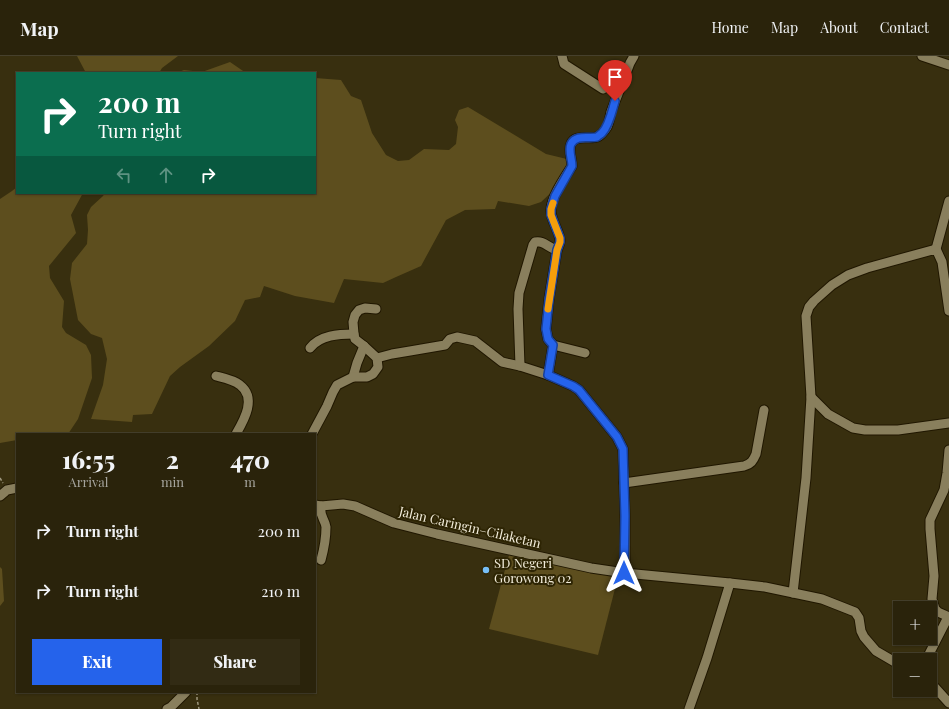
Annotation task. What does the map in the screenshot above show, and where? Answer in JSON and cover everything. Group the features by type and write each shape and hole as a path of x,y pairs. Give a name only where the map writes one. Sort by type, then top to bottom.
{"street":[{"path":"562,56 564,64 603,89"},
{"path":"586,353 553,345 548,339 546,329 549,300 557,250 560,242 560,238 551,215 551,209 555,196 572,166 570,149 571,144 579,138 598,137 608,126 619,92 634,56"},
{"path":"922,56 949,64"},
{"path":"949,201 936,249 946,271 949,311"},
{"path":"520,366 518,309 519,292 533,245 535,242 540,240 552,249 557,250"},
{"path":"794,593 796,560 806,478 811,397 806,316 809,307 832,285 848,275 866,268 936,249"},
{"path":"313,433 337,385 353,377 367,377 373,374 378,367 377,358 355,339 353,322 355,315 359,310 365,308 376,309"},
{"path":"310,348 314,342 336,334 354,334"},
{"path":"377,358 445,345 450,339 457,337 475,341 502,362 548,375 579,390 617,437 623,449 624,573"},
{"path":"548,375 553,345"},
{"path":"353,377 364,346"},
{"path":"216,376 233,381 240,385 247,393 247,412 237,433"},
{"path":"811,397 828,414 853,428 865,430 898,430 949,423"},
{"path":"624,483 749,464 756,454 764,410"},
{"path":"930,653 948,617 935,609 932,600 934,576 930,520 944,490 948,474 949,450"},
{"path":"0,496 6,490 16,488"},
{"name":"Jalan Caringin–Cilaketan","path":"318,509 343,504 355,506 394,524 591,568 624,573 765,587 822,599 855,612 859,618 861,631 864,637 876,652 893,661"},
{"path":"318,509 326,526 325,546 321,560"},
{"path":"689,709 707,658 730,583"},
{"path":"937,690 949,703"},
{"path":"167,709 185,693"}],"path":[{"path":"198,693 197,699 200,709"}],"shaded area":[{"path":"77,56 178,56 162,68 160,72 85,72"},
{"path":"230,62 245,72 202,72"},
{"path":"184,70 202,72 179,72"},
{"path":"316,78 341,80 351,96 361,100 372,133 386,155 398,161 409,160 424,149 449,150 456,144 458,127 455,120 459,110 468,107 546,154 571,160 556,188 541,202 529,206 498,201 495,209 465,210 446,220 421,266 383,283 344,279 334,303 295,296 264,286 260,297 245,300 235,321 209,346 170,376 152,414 133,415 132,422 91,419 103,385 107,359 102,338 91,334 78,320 70,279 72,263 87,244 87,215 91,207 104,194 316,194"},
{"path":"16,188 16,194 82,194 71,215 76,233 49,266 50,278 64,301 62,327 66,333 86,345 91,355 92,378 78,419 69,433 16,433 16,440 0,443 0,199"},
{"path":"509,555 618,577 598,655 489,629"},
{"path":"0,567 2,569 4,601 0,606"}],"slow traffic":[{"path":"548,309 557,250 560,242 560,238 551,215 553,203"}],"place":[{"name":"SD Negeri Gorowong 02","path":"486,570"}],"route":[{"path":"615,101 608,126 598,137 579,138 571,144 570,149 572,166 555,196 551,209 551,215 560,238 560,242 557,250 546,329 548,339 553,345 548,375 579,390 617,437 623,449 625,516 624,573"}]}
